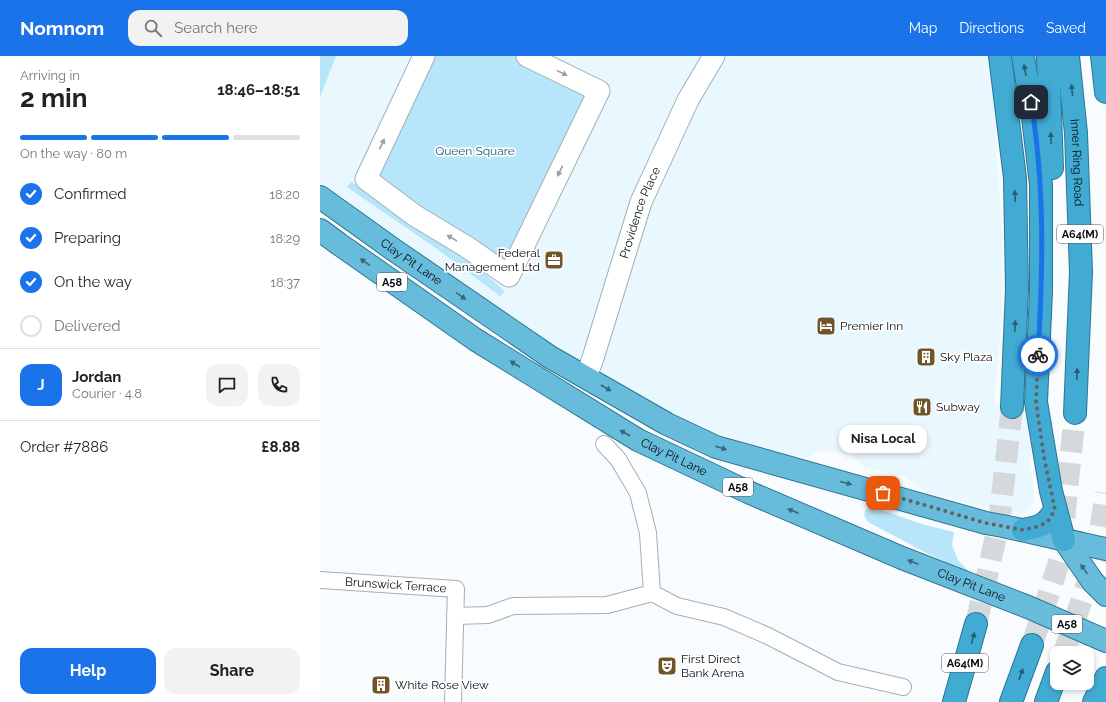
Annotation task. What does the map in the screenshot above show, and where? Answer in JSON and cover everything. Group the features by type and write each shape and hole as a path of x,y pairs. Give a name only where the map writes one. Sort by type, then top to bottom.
{"highway":[{"path":"1000,56 1014,178 1017,289 1012,407"},
{"path":"1023,56 1033,117 1041,186 1041,292 1036,402 1044,457 1055,510 1064,540 1093,582 1106,595"},
{"path":"1044,457 1054,298 1054,225 1048,56"},
{"name":"Inner Ring Road","path":"1068,56 1076,133 1081,272 1075,413"},
{"path":"1102,56 1106,92"},
{"name":"Clay Pit Lane","path":"320,196 394,250 538,348 667,424 716,447 986,523 1106,549"},
{"name":"Clay Pit Lane","path":"320,230 329,245 476,340 638,440 763,498 902,558 1028,607 1106,641"},
{"path":"1023,530 1040,526 1048,521 1055,510"},
{"name":"A64(M)","path":"954,702 976,624"},
{"path":"1011,702 1032,645"},
{"path":"1094,702 1106,678"},
{"path":"1046,702 1050,690"}],"street":[{"path":"424,56 366,179 414,215 467,247 509,276 599,91 527,56"},
{"name":"Providence Place","path":"586,377 594,358 641,202 688,100 714,56"},
{"path":"604,444 618,459 638,493 648,533 652,593"},
{"name":"Brunswick Terrace","path":"320,580 456,589 453,702"},
{"path":"455,616 488,615 513,606 607,605 652,593 677,606 724,618 761,633 838,672 903,687"}],"shaded area":[{"path":"320,56 989,56 993,87 1002,238 1002,319 994,405 1029,409 1030,468 1034,487 1033,503 1022,516 926,493 906,477 863,466 851,455 822,450 808,457 785,456 746,444 660,408 601,375 600,373 580,365 436,267 320,183"}],"green space":[{"path":"320,56 336,56 320,97"},
{"name":"Queen Square","path":"424,56 527,56 599,91 509,277 366,179"},
{"path":"351,182 461,255 480,269 504,292 500,296 437,249 347,187"},
{"path":"873,507 922,524 954,532 952,545 958,560 971,574 930,555 868,522 864,515 866,509"}],"tunnel":[{"path":"976,624 999,523 1012,407"},
{"path":"1032,645 1060,559 1075,413"},
{"path":"1066,646 1096,557 1106,493"}],"way so far":[{"path":"883,493 986,523 1023,530 1040,526 1048,521 1055,510 1044,457 1036,402 1038,355"}],"place":[{"name":"Federal Management Ltd","path":"554,260"},
{"name":"Premier Inn","path":"826,326"},
{"name":"Sky Plaza","path":"926,357"},
{"name":"Subway","path":"922,407"},
{"name":"Nisa Local","path":"883,493"},
{"name":"First Direct Bank Arena","path":"667,666"},
{"name":"White Rose View","path":"381,685"}],"route":[{"path":"1031,102 1041,186 1041,292 1038,355"}]}
